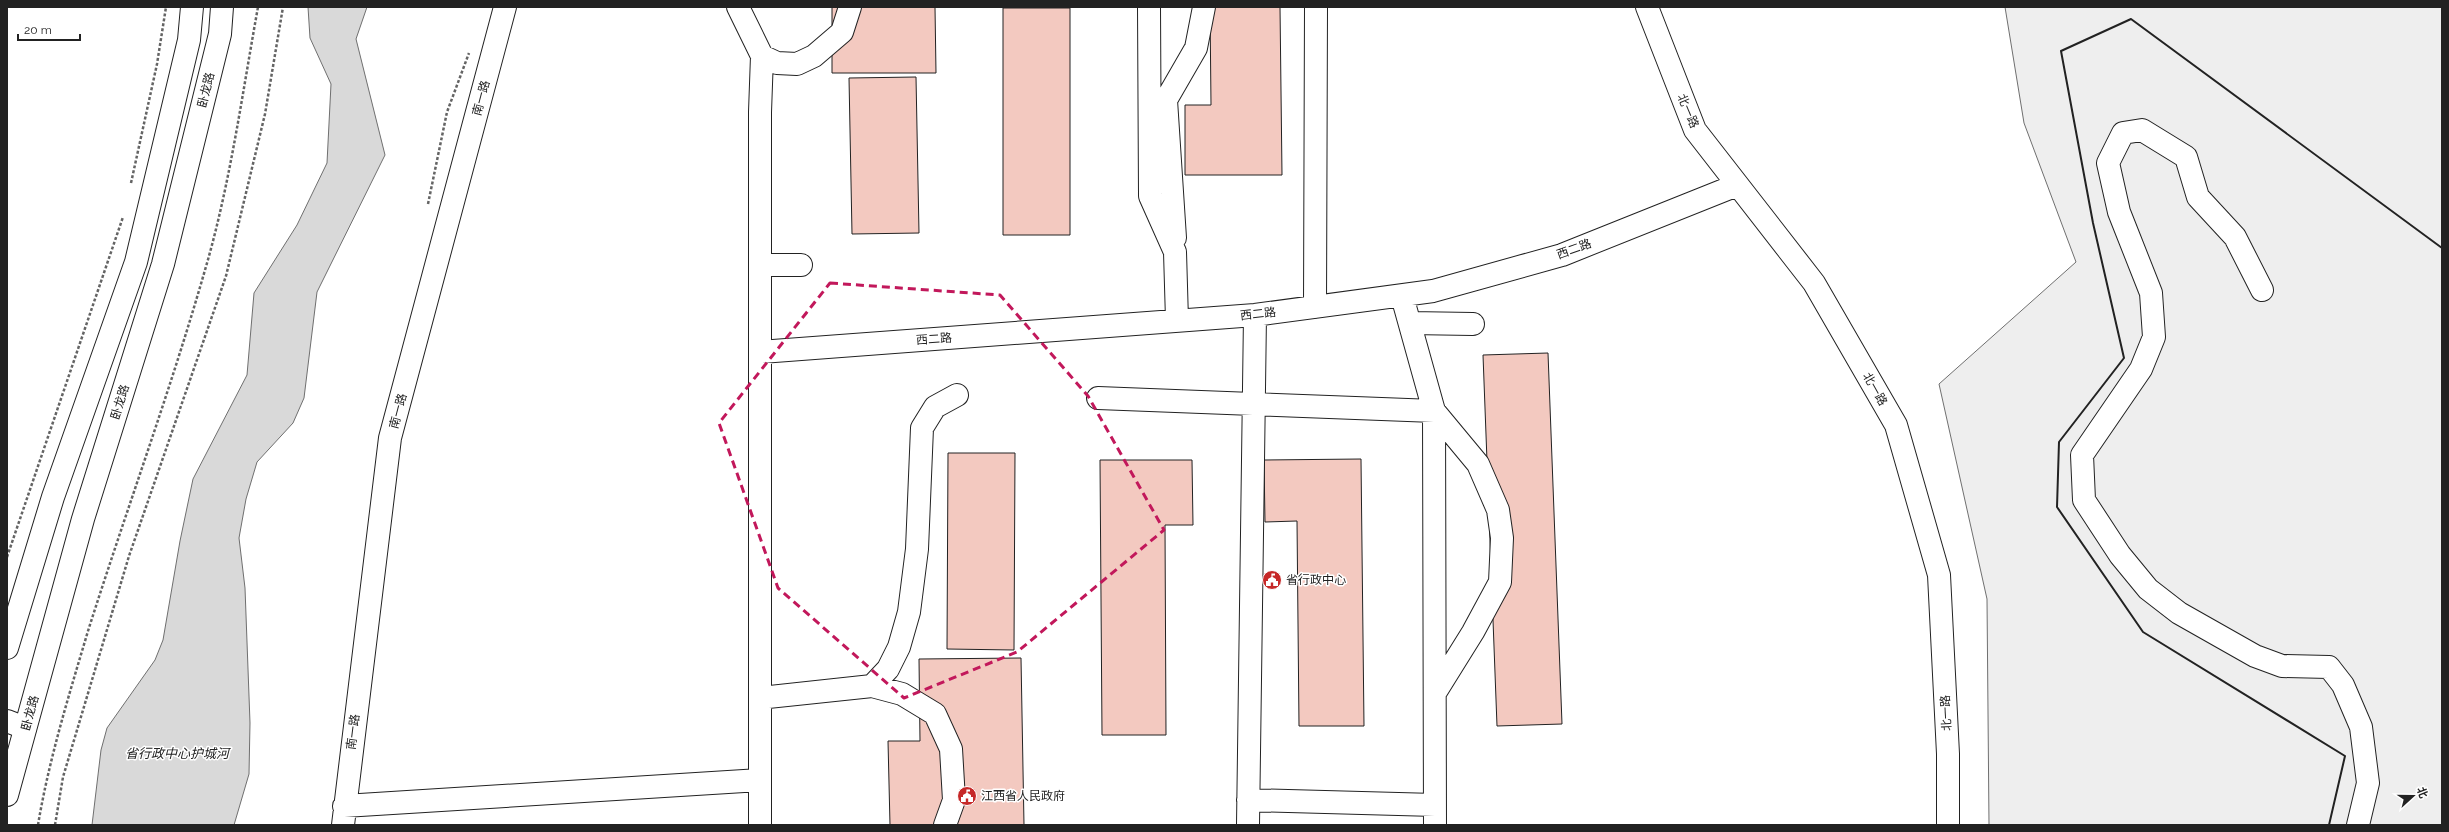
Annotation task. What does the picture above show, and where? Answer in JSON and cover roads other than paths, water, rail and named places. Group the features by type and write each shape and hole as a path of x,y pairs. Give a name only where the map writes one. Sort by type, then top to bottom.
{"street":[{"path":"7,648 53,497 136,262 189,40 192,7"},
{"name":"卧龙路","path":"7,795 16,725 83,519 163,264 220,34 222,7"},
{"name":"南一路","path":"343,815 390,438 505,7"},
{"path":"738,7 762,56 760,112 760,825"},
{"path":"762,56 777,63 797,64 814,56 842,32 850,7"},
{"path":"1149,7 1150,196 1175,252"},
{"path":"1176,320 1175,252 1166,100 1196,48 1204,7"},
{"path":"1315,307 1316,7"},
{"name":"北一路","path":"1647,7 1695,130 1814,283 1896,425 1939,575 1948,754 1948,825"},
{"path":"2262,290 2235,237 2198,198 2186,157 2142,130 2123,133 2108,163 2119,212 2151,293 2154,337 2141,369 2082,454 2084,500 2120,555 2148,589 2179,613 2255,656 2282,666 2329,667 2343,685 2361,727 2368,783 2358,825"},
{"name":"西二路","path":"760,352 1255,315 1433,291 1562,255 1737,185"},
{"path":"760,265 801,264"},
{"path":"1248,800 1435,815 1434,411 1402,296"},
{"path":"1248,825 1255,315"},
{"path":"1410,323 1473,324"},
{"path":"872,686 888,669 899,647 909,612 917,549 922,428 935,407 957,396"},
{"path":"1098,398 1434,411 1478,464 1498,510 1502,538 1500,582 1473,632 1435,693"},
{"path":"760,698 872,686 902,694 935,714 951,748 954,800 945,825"},
{"path":"343,815 760,780"}],"water":[{"name":"省行政中心护城河","path":"308,7 367,7 356,39 385,155 317,292 304,398 293,423 257,462 246,499 239,538 245,588 250,723 249,774 234,825 92,825 101,750 107,728 155,660 163,640 180,541 193,479 247,375 254,293 297,225 327,163 331,84 310,38"}],"place":[{"name":"省行政中心","path":"1272,580"},
{"name":"江西省人民政府","path":"967,796"}]}
